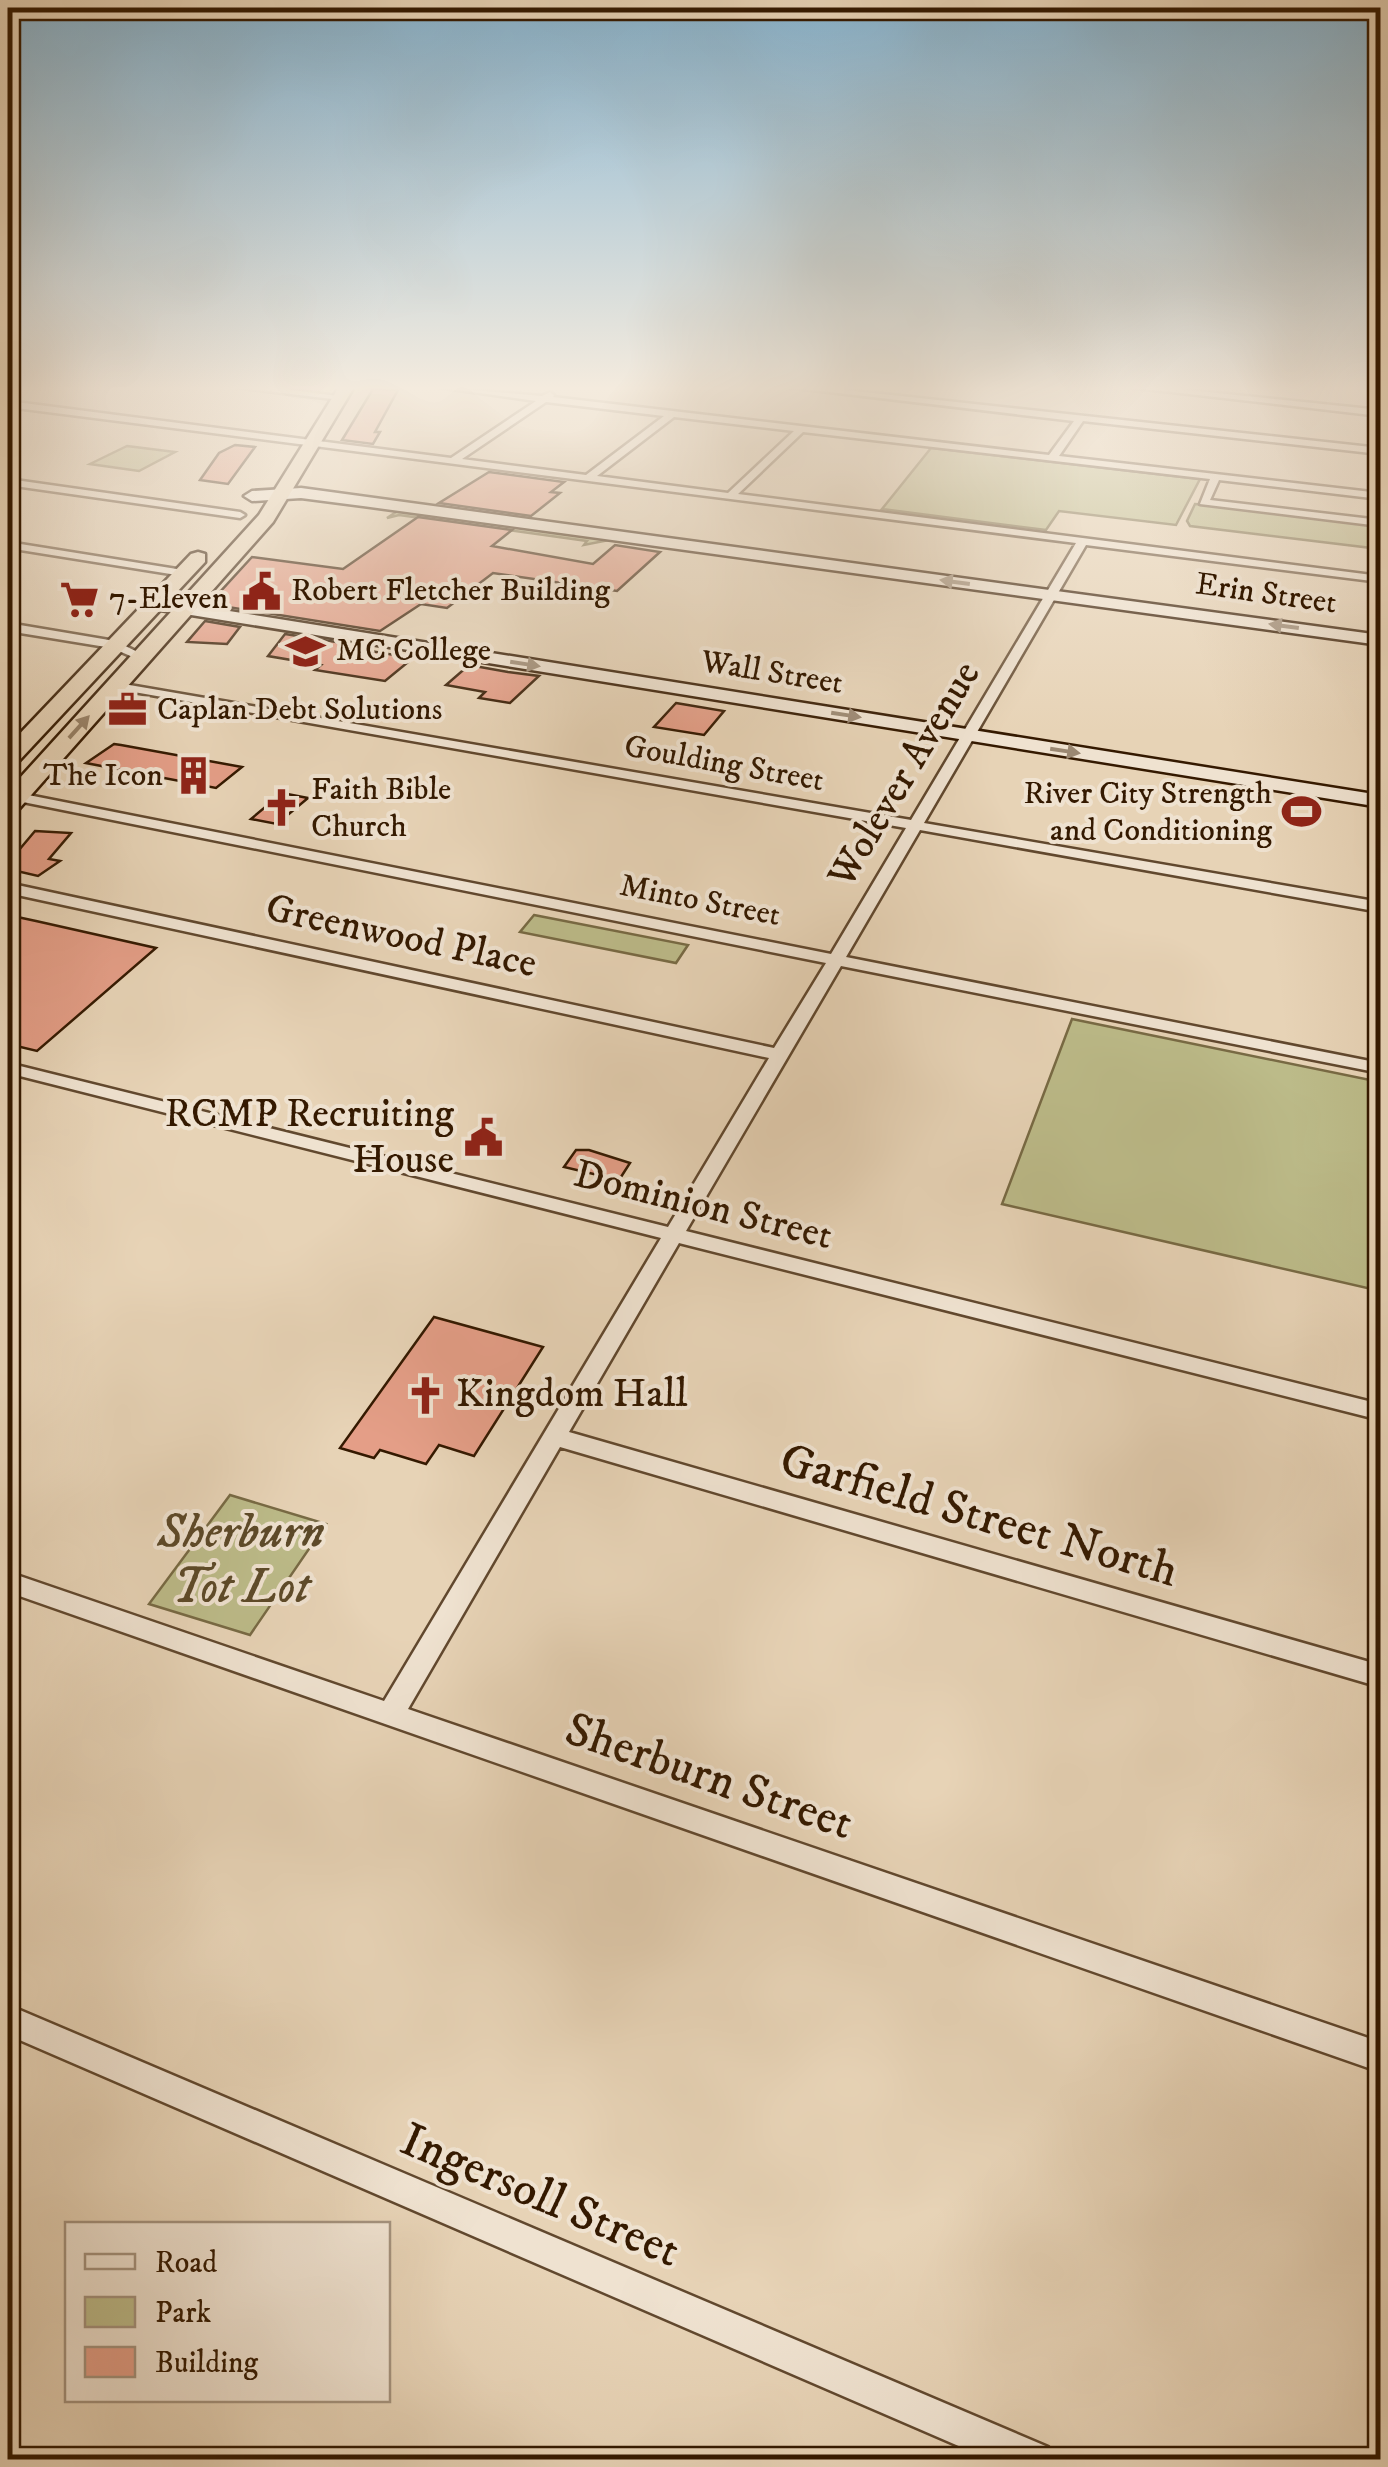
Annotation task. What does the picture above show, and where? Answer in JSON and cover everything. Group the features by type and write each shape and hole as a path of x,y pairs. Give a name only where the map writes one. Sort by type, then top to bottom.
{"highway":[{"path":"8,759 16,738 115,644 248,502"},
{"path":"10,799 142,657 266,518 275,502"}],"main road":[{"name":"Erin Street","path":"371,502 1380,640"},
{"name":"Wall Street","path":"154,604 1380,802"}],"street":[{"path":"149,502 240,515"},
{"path":"778,502 1380,579"},
{"path":"1205,502 1380,523"},
{"name":"Wolever Avenue","path":"390,1715 1083,541"},
{"path":"8,545 184,573"},
{"path":"8,627 115,644 142,657"},
{"name":"Goulding Street","path":"117,685 1380,907"},
{"name":"Minto Street","path":"10,799 837,958 1380,1068"},
{"name":"Greenwood Place","path":"8,888 780,1055"},
{"name":"Dominion Street","path":"8,1068 1380,1412"},
{"name":"Garfield Street North","path":"555,1437 1380,1676"},
{"name":"Sherburn Street","path":"8,1582 1380,2057"},
{"name":"Ingersoll Street","path":"8,2020 1035,2460"}],"green space":[{"path":"888,502 1188,502 1176,525 1059,511 1046,530 882,509"},
{"path":"1195,504 1380,525 1380,549 1190,526 1187,521"},
{"path":"399,510 609,540 584,545 587,541 399,515 387,518"},
{"path":"534,915 688,945 676,963 520,932"},
{"path":"1072,1019 1380,1082 1380,1291 1002,1204"},
{"name":"Sherburn Tot Lot","path":"230,1495 326,1524 250,1635 149,1604"}],"building":[{"path":"440,502 548,502 531,516"},
{"path":"418,517 512,530 492,546 593,564 615,545 660,552 617,591 493,573 447,608 421,604 380,631 209,604 252,557 343,569"},
{"path":"205,621 240,627 227,644 187,642"},
{"path":"285,634 413,658 385,681 315,670 321,665 268,656"},
{"path":"469,665 539,676 510,703 479,698 485,692 446,685"},
{"path":"676,703 724,711 704,735 654,727"},
{"name":"The Icon","path":"114,744 242,767 216,788 86,763"},
{"name":"Faith Bible Church","path":"282,793 308,798 277,824 251,819"},
{"path":"35,831 71,833 49,859 60,861 38,876 8,869 8,849 19,850"},
{"path":"8,915 156,948 37,1051 8,1044"},
{"path":"576,1150 589,1150 630,1163 619,1180 564,1167"},
{"name":"Kingdom Hall","path":"434,1317 543,1347 474,1456 439,1445 426,1464 380,1450 374,1458 340,1448"}],"place":[{"name":"Robert Fletcher Building","path":"261,591"},
{"name":"7-Eleven","path":"79,599"},
{"name":"MC College","path":"306,651"},
{"name":"Caplan Debt Solutions","path":"127,710"},
{"name":"The Icon","path":"193,776"},
{"name":"Faith Bible Church","path":"281,808"},
{"name":"River City Strength and Conditioning","path":"1302,812"},
{"name":"RCMP Recruiting House","path":"484,1138"},
{"name":"Kingdom Hall","path":"426,1395"}]}
